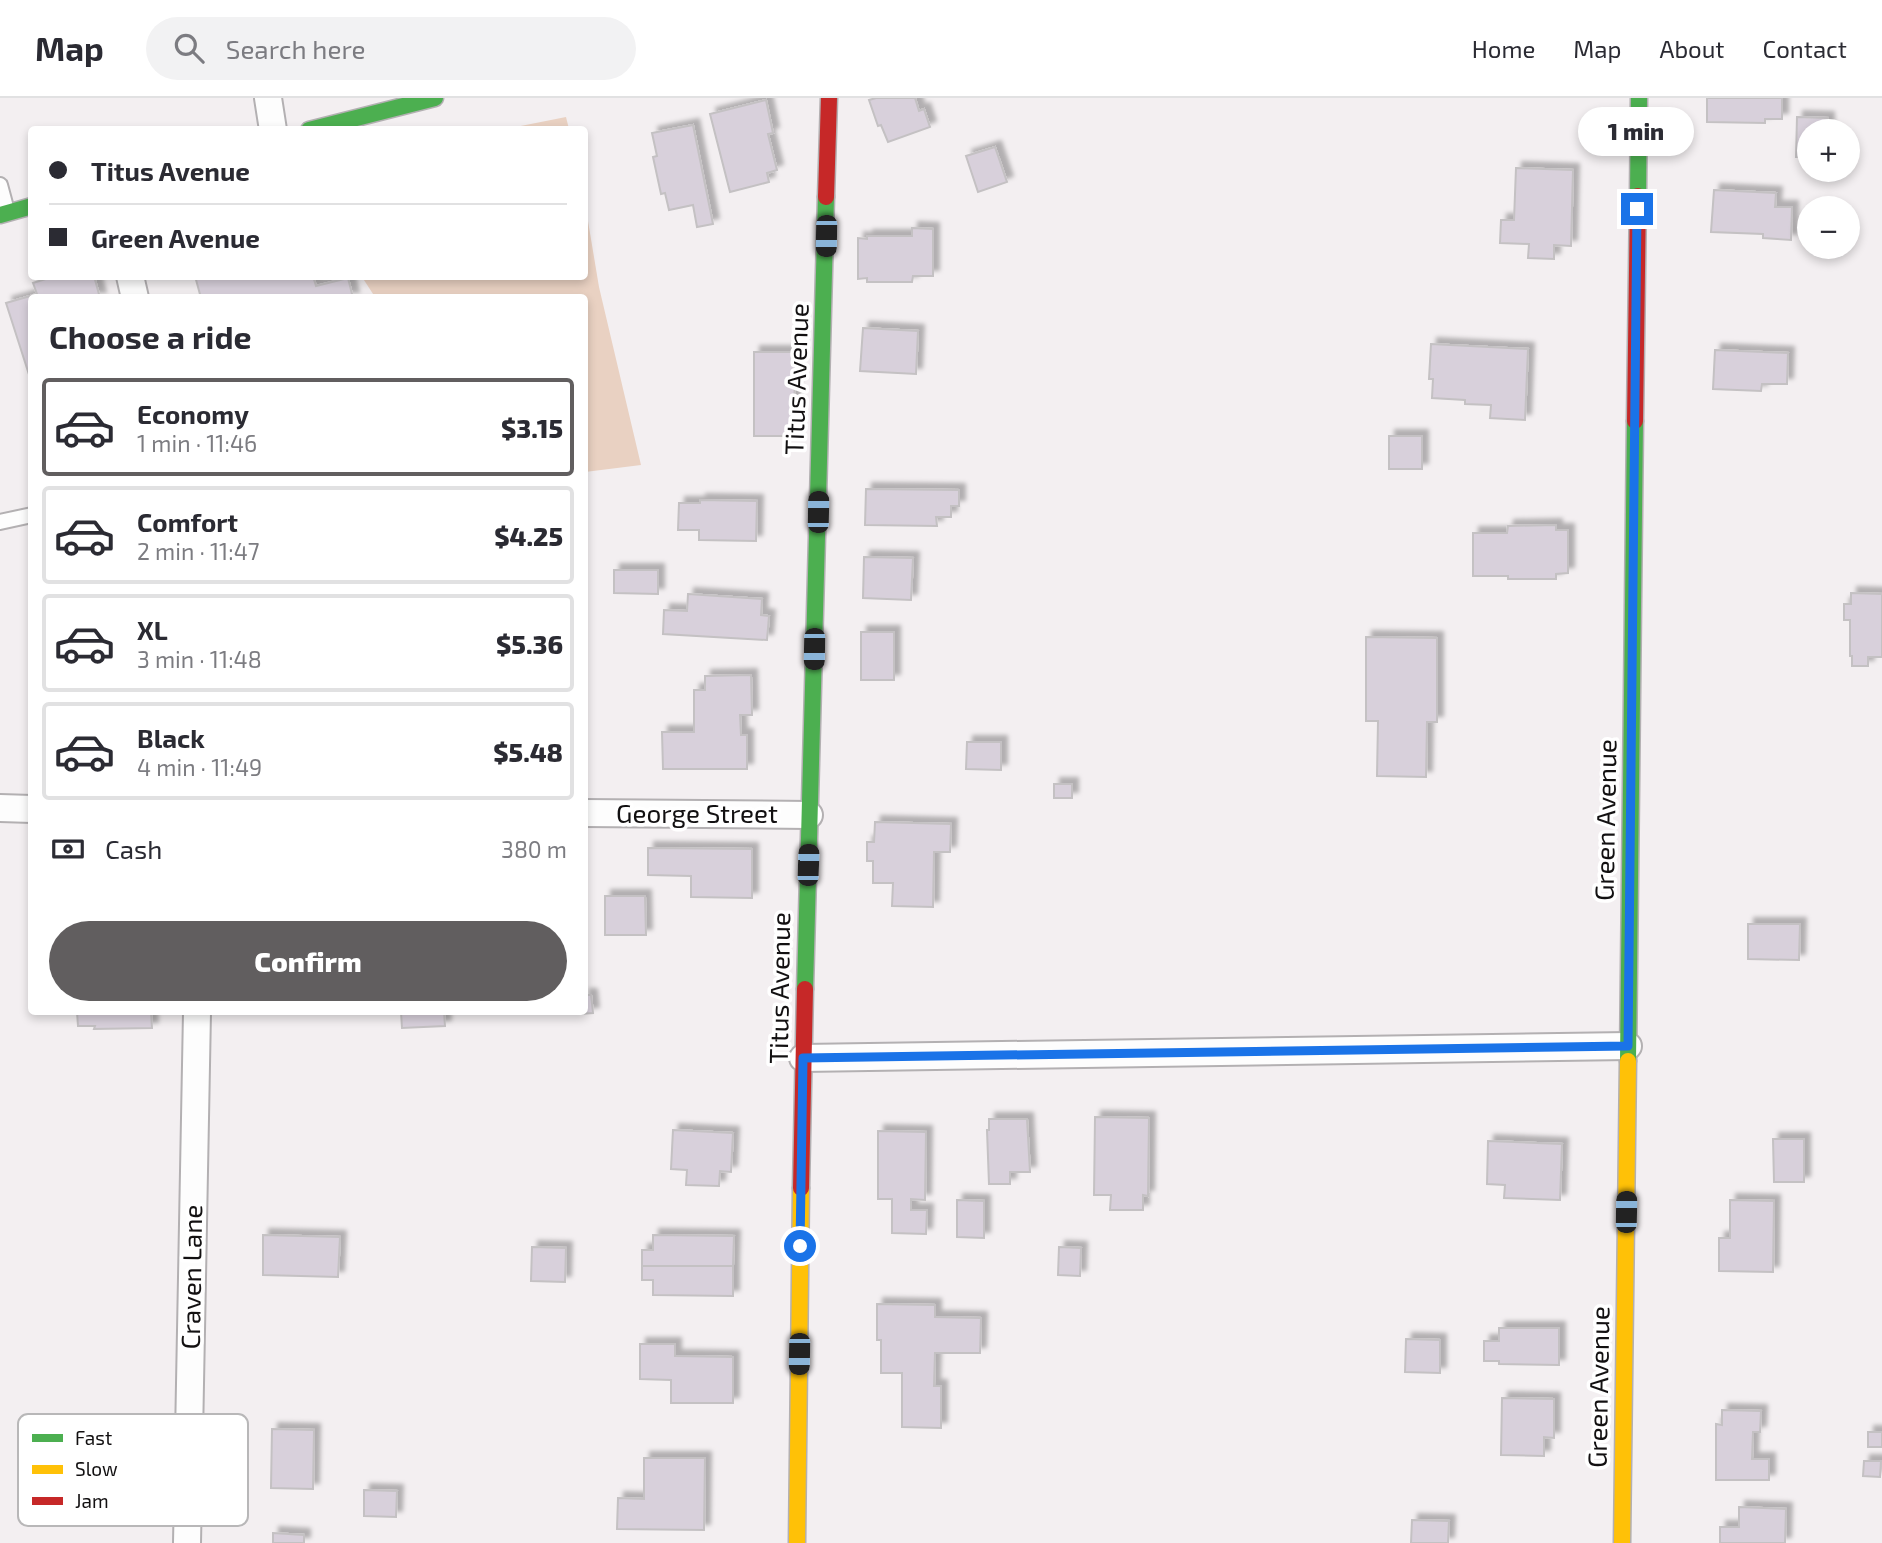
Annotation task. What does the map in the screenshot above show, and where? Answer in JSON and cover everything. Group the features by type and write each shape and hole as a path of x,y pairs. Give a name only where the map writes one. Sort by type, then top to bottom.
{"main road":[{"path":"325,126 435,98"},
{"name":"Titus Avenue","path":"797,1543 803,1058 830,98"},
{"name":"Green Avenue","path":"1622,1543 1639,98"},
{"path":"4,214 28,207"}],"street":[{"path":"268,98 272,126"},
{"path":"0,808 28,808"},
{"name":"George Street","path":"588,813 810,815"},
{"name":"Craven Lane","path":"189,1414 197,1015"},
{"path":"803,1058 1628,1046"}],"lane":[{"path":"0,185 4,214"},
{"path":"0,522 28,516"}],"shaded area":[{"path":"566,117 568,126 521,126"},
{"path":"588,221 599,287 641,465 588,472 588,294 373,294 364,280 588,280"}],"building":[{"path":"915,98 919,111 924,109 930,127 888,142 881,125 878,126 869,100"},
{"path":"1707,98 1782,98 1782,119 1765,119 1765,123 1707,122"},
{"path":"766,100 773,133 768,134 777,170 767,173 769,182 730,192 710,114"},
{"path":"1797,117 1828,118 1797,119 1796,157"},
{"path":"693,125 713,224 697,227 693,205 669,210 665,193 661,194 653,157 657,156 652,133"},
{"path":"995,147 1007,182 978,192 966,156"},
{"path":"1516,168 1573,170 1571,246 1554,245 1554,259 1528,258 1529,244 1500,243 1501,220 1514,220"},
{"path":"1714,190 1776,193 1775,207 1792,207 1791,240 1763,238 1763,234 1711,232"},
{"path":"912,228 933,229 933,276 913,276 912,282 867,282 867,278 858,279 858,238 912,236"},
{"path":"42,280 95,280 99,294 37,294 33,283"},
{"path":"196,280 314,280 316,286 348,280 352,294 200,294"},
{"path":"28,297 28,372 6,303"},
{"path":"863,328 918,331 916,374 860,371"},
{"path":"1431,344 1528,349 1525,420 1490,418 1491,405 1432,398 1433,379 1429,379"},
{"path":"1715,350 1788,353 1787,384 1762,384 1761,391 1713,389"},
{"path":"754,352 795,352 794,436 754,436"},
{"path":"1389,436 1422,436 1422,469 1389,469"},
{"path":"866,489 959,490 959,506 951,506 951,517 936,517 937,526 865,525"},
{"path":"700,500 757,501 756,541 699,540 699,530 678,530 679,503 700,503"},
{"path":"1556,525 1556,530 1568,530 1568,573 1556,574 1556,579 1473,576 1473,533 1507,533 1508,526"},
{"path":"864,557 913,558 911,600 863,598"},
{"path":"614,570 658,570 658,594 614,593"},
{"path":"1851,593 1882,594 1882,657 1868,657 1868,666 1852,666 1850,620 1844,620 1844,604 1851,604"},
{"path":"688,594 762,599 761,615 769,616 767,640 663,634 664,610 687,611"},
{"path":"861,632 894,632 894,680 861,680"},
{"path":"1366,637 1437,638 1437,722 1427,722 1426,777 1377,776 1378,721 1366,721"},
{"path":"751,675 752,715 740,715 741,735 747,735 747,769 663,769 662,732 694,732 694,690 705,690 705,676"},
{"path":"967,742 1001,742 1001,770 966,769"},
{"path":"1054,784 1072,784 1072,798 1054,798"},
{"path":"875,822 951,824 950,852 934,852 933,907 892,906 893,883 873,883 873,861 867,861 867,842 874,842"},
{"path":"648,848 752,849 752,898 691,897 691,876 648,875"},
{"path":"605,896 645,896 646,935 605,935"},
{"path":"1748,924 1800,924 1799,960 1748,959"},
{"path":"588,995 591,995 593,1013 588,1013"},
{"path":"77,1015 151,1015 152,1028 94,1029 95,1026 78,1026"},
{"path":"401,1015 444,1015 445,1026 402,1028"},
{"path":"1095,1117 1149,1118 1148,1196 1143,1195 1143,1210 1110,1210 1111,1195 1094,1195"},
{"path":"989,1119 1027,1119 1030,1172 1010,1172 1010,1184 989,1184"},
{"path":"673,1130 733,1133 731,1172 720,1171 719,1186 686,1185 687,1170 671,1169"},
{"path":"878,1131 926,1132 925,1200 911,1199 911,1210 927,1210 926,1234 892,1233 892,1199 878,1199"},
{"path":"1773,1139 1804,1139 1804,1182 1774,1182"},
{"path":"1488,1141 1562,1144 1560,1200 1504,1198 1505,1185 1487,1184"},
{"path":"957,1200 984,1201 984,1238 957,1237"},
{"path":"1730,1200 1774,1201 1773,1272 1719,1271 1719,1238 1730,1238"},
{"path":"263,1235 340,1237 338,1277 263,1275"},
{"path":"653,1235 734,1236 733,1266 642,1266 642,1250 653,1250"},
{"path":"532,1247 566,1248 565,1282 531,1281"},
{"path":"1059,1247 1081,1248 1080,1276 1058,1275"},
{"path":"642,1266 733,1266 733,1296 653,1295 653,1280 642,1280"},
{"path":"877,1304 935,1305 935,1317 981,1318 980,1353 935,1353 934,1386 941,1386 941,1428 902,1427 902,1373 881,1373"},
{"path":"1499,1328 1559,1328 1559,1365 1499,1364 1499,1361 1484,1361 1484,1341 1499,1341"},
{"path":"1406,1339 1440,1340 1440,1373 1405,1372"},
{"path":"640,1344 675,1344 675,1356 733,1357 733,1403 671,1403 671,1380 640,1379"},
{"path":"1502,1398 1554,1399 1554,1438 1544,1437 1544,1456 1501,1455"},
{"path":"1722,1410 1761,1411 1760,1432 1753,1432 1752,1459 1769,1459 1769,1480 1716,1480 1716,1424 1722,1425"},
{"path":"272,1429 314,1430 313,1489 271,1488"},
{"path":"1868,1432 1882,1432 1882,1447 1868,1447"},
{"path":"644,1458 705,1458 704,1530 617,1529 618,1498 644,1499"},
{"path":"1864,1461 1881,1461 1880,1477 1863,1476"},
{"path":"364,1490 397,1491 396,1517 364,1516"},
{"path":"1739,1507 1786,1509 1785,1543 1720,1543 1720,1527 1739,1527"},
{"path":"1412,1520 1449,1521 1448,1543 1411,1543"},
{"path":"273,1533 304,1535 304,1543 273,1543"}],"traffic: fast":[{"path":"325,126 435,98"},
{"path":"1638,196 1639,98"},
{"path":"805,989 826,197"},
{"path":"0,215 28,207"},
{"path":"1628,1061 1635,421"}],"traffic: slow":[{"path":"1622,1543 1628,1061"},
{"path":"797,1543 801,1188"}],"traffic: jam":[{"path":"826,197 829,98"},
{"path":"1635,421 1638,196"},
{"path":"801,1188 805,989"}],"route":[{"path":"800,1246 803,1058 1628,1046 1637,209"}]}
